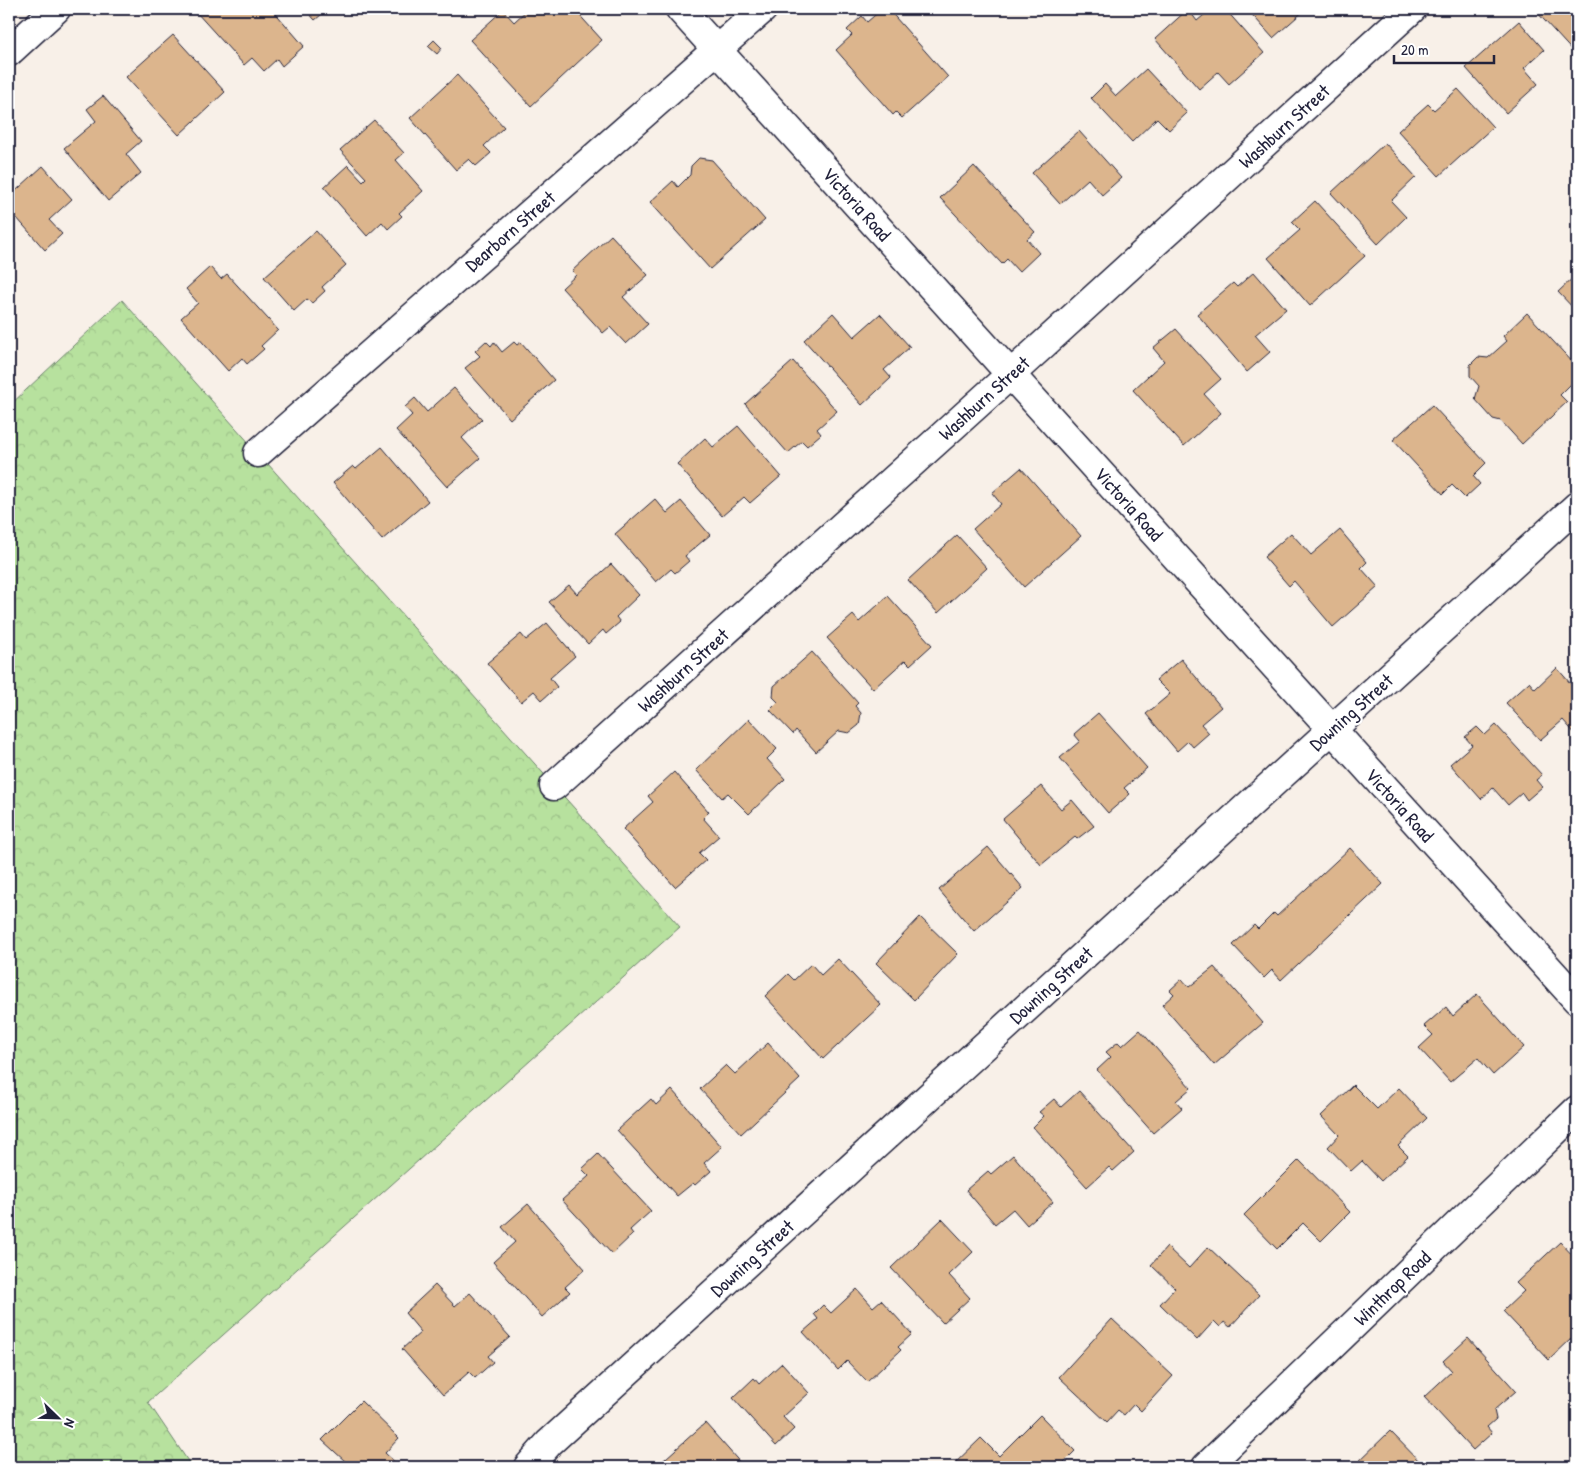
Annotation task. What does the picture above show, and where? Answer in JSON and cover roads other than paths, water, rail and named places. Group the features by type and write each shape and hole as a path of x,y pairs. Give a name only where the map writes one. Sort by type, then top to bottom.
{"street":[{"path":"9,52 56,9"},
{"name":"Victoria Road","path":"680,9 1577,1000"},
{"name":"Dearborn Street","path":"258,453 763,9"},
{"name":"Washburn Street","path":"554,786 1412,9"},
{"name":"Downing Street","path":"528,1467 549,1443 1577,506"},
{"name":"Winthrop Road","path":"1206,1467 1577,1110"}]}
